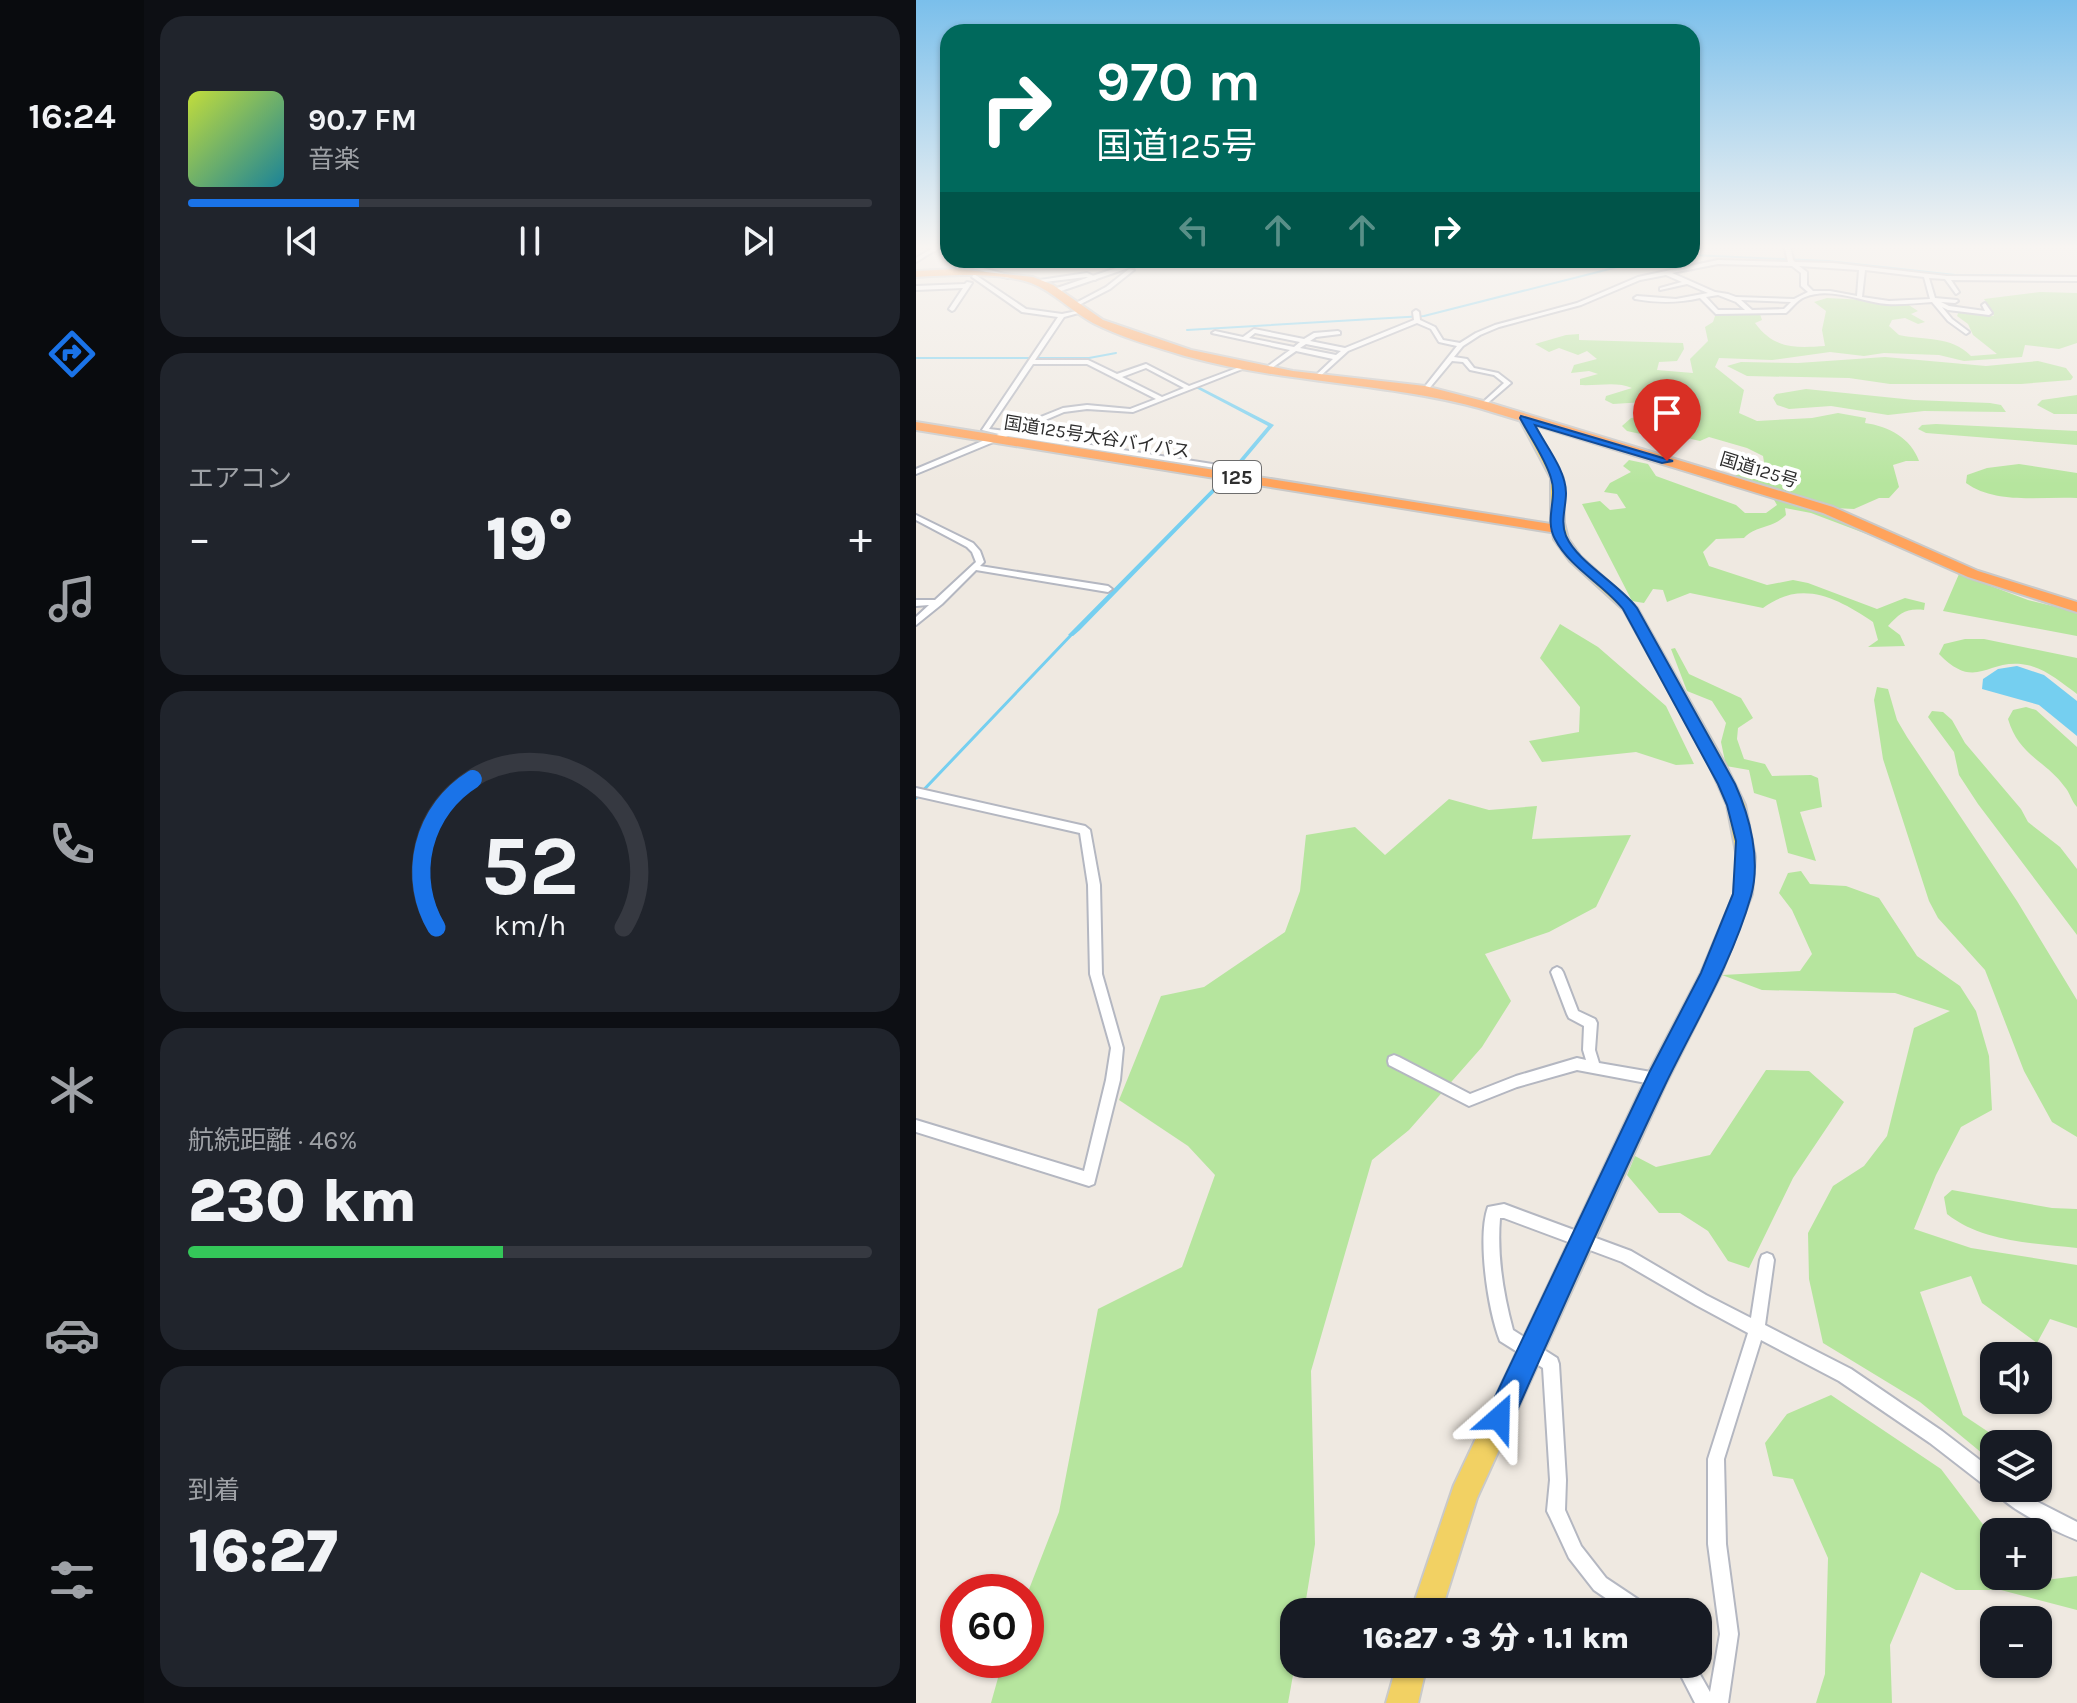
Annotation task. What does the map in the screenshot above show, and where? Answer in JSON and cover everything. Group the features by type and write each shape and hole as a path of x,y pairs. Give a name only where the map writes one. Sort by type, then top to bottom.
{"highway":[{"name":"国道125号","path":"1112,324 1150,341 1247,366 1316,378 1425,390 1483,405 1828,510 1973,574 2077,607"},
{"name":"国道125号大谷バイパス","path":"916,426 1001,436 1557,529"}],"main road":[{"path":"1431,1598 1464,1495 1585,1240 1657,1079 1711,974 1738,912 1745,876 1743,832 1736,805 1717,764 1630,608 1572,554 1557,529 1558,478 1525,418"},
{"path":"1402,1703 1408,1678"}],"street":[{"path":"1056,324 985,430 1001,436 1225,468"},
{"path":"1316,378 1346,350 1408,324"},
{"path":"1425,324 1433,328 1441,341 1461,345"},
{"path":"1425,390 1453,359 1461,345 1503,324"},
{"path":"1956,324 1966,332"},
{"path":"1244,339 1254,331 1346,350"},
{"path":"1215,333 1335,357"},
{"path":"1266,370 1314,335 1338,333"},
{"path":"1034,359 1088,362 1161,399"},
{"path":"1453,359 1465,360 1472,369 1496,374 1508,383 1483,405"},
{"path":"1118,376 1146,366 1188,388"},
{"path":"916,472 1072,408 1131,411 1247,366"},
{"path":"916,517 976,551 980,562 916,622"},
{"path":"976,568 1108,589"},
{"path":"916,603 940,602"},
{"path":"916,792 1085,830 1094,885 1096,974 1117,1048 1113,1080 1089,1179 916,1126"},
{"path":"1557,972 1573,1014 1591,1023 1589,1050 1594,1066"},
{"path":"1394,1061 1469,1100 1577,1064 1657,1079"},
{"path":"1621,1598 1600,1584 1575,1552 1556,1511 1558,1480 1551,1364 1506,1335 1495,1296 1489,1247 1493,1212 1504,1211 1585,1240 1626,1256 1670,1279 1701,1300 1845,1375 1980,1471"},
{"path":"1718,1703 1729,1634 1717,1544 1716,1459 1757,1328 1767,1260"},
{"path":"2020,1502 2077,1531"},
{"path":"1692,1678 1706,1703"}],"green space":[{"path":"1709,324 1756,324 1770,338 1786,345 1825,346 1823,324 1890,324 1899,335 1946,342 1971,356 1997,354 1973,335 1968,324 2077,324 2077,343 2059,349 2025,345 2022,357 1964,361 1939,355 1884,353 1864,356 1830,352 1772,360 1719,358 1715,367 1744,390 1739,413 1757,421 1812,418 1838,413 1866,418 1865,423 1890,430 1910,446 1919,461 1893,465 1899,487 1889,498 1879,498 1854,509 1834,508 1735,477 1737,472 1749,473 1765,468 1763,456 1747,448 1709,437 1700,441 1678,436 1669,441 1659,439 1663,434 1650,431 1645,435 1627,431 1622,426 1631,418 1700,410 1693,399 1613,404 1605,400 1606,396 1632,388 1614,384 1580,385 1580,379 1598,374 1589,371 1571,373 1574,365 1597,359 1587,351 1578,355 1559,348 1549,352 1535,344 1579,334 1579,340 1683,343 1684,349 1677,361 1659,362 1657,370 1693,373 1690,359 1708,341 1705,327"},
{"path":"1885,357 1986,366 2038,361 2066,368 2073,377 2071,380 2021,384 1890,384 1849,378 1747,376 1727,366 1741,362 1798,363"},
{"path":"1806,389 1914,400 1990,403 2001,405 2006,412 1924,411 1888,415 1831,406 1789,409 1777,405 1773,398 1776,394"},
{"path":"2077,395 2077,414 2054,414 2037,405 2042,400"},
{"path":"1922,425 2077,431 2077,445 1926,433 1918,429"},
{"path":"1629,460 1648,464 1656,476 1736,505 1745,513 1766,513 1777,505 1773,498 1811,508 1872,536 1811,513 1785,508 1786,515 1775,523 1744,538 1716,539 1703,552 1709,566 1767,585 1793,580 1808,583 1877,609 1905,598 1925,603 1924,610 1904,612 1888,626 1900,635 1905,646 1868,647 1878,640 1873,622 1833,599 1819,595 1792,595 1777,599 1763,608 1690,593 1667,602 1663,590 1653,589 1644,603 1632,601 1582,504 1600,501 1610,510 1626,508 1617,494 1604,492 1610,483 1631,472 1623,466"},
{"path":"2019,464 2077,473 2077,498 2005,497 1978,490 1966,483 1967,475 1987,468"},
{"path":"1959,574 2028,600 2077,612 2077,636 1943,611"},
{"path":"1560,624 1598,647 1666,706 1694,764 1676,765 1636,752 1542,762 1529,741 1579,732 1580,707 1540,658"},
{"path":"1984,639 2077,658 2077,694 2034,667 2002,665 1973,673 1952,665 1939,654 1944,644"},
{"path":"1675,648 1689,674 1741,698 1753,718 1738,728 1737,739 1744,759 1765,764 1772,776 1811,775 1818,778 1822,807 1800,812 1816,861 1788,853 1776,800 1754,793 1749,770 1726,766 1721,742 1726,723 1712,701 1687,691 1671,649"},
{"path":"1877,687 1888,689 1897,720 1907,737 2017,901 2077,1000 2077,1137 2052,1122 2024,1071 1985,970 1938,918 1929,901 1883,759 1874,700"},
{"path":"2026,707 2036,710 2077,747 2077,807 2057,777 2026,750 2013,731 2008,719 2013,710"},
{"path":"1932,711 1943,712 1952,720 1965,743 2021,809 2028,822 2060,847 2077,869 2077,935 1959,775 1954,752 1928,717"},
{"path":"1449,799 1489,810 1537,806 1532,839 1631,835 1596,907 1549,932 1485,954 1511,1001 1482,1047 1409,1130 1372,1160 1311,1371 1315,1544 1306,1598 1280,1598 1280,1678 1292,1678 1288,1703 991,1703 998,1678 1044,1678 1044,1574 1035,1574 1059,1512 1098,1309 1182,1267 1215,1175 1188,1146 1119,1100 1161,996 1204,987 1285,932 1300,891 1306,835 1355,827 1385,855"},
{"path":"1801,871 1810,884 1846,886 1879,898 1917,956 1960,986 1976,1011 1989,1056 1992,1110 1961,1127 1936,1175 1914,1229 1971,1248 2077,1265 2077,1328 2050,1319 2038,1342 1982,1303 1971,1276 1920,1292 1963,1415 1986,1430 1980,1430 1980,1451 1920,1402 1823,1343 1809,1279 1808,1233 1833,1186 1864,1166 1887,1136 1914,1028 1950,1011 1895,993 1762,990 1722,975 1800,971 1812,954 1792,910 1779,893 1788,873"},
{"path":"1766,1070 1809,1071 1844,1102 1793,1178 1749,1268 1728,1261 1708,1231 1680,1213 1659,1213 1627,1175 1635,1156 1656,1167 1710,1155"},
{"path":"1952,1190 2052,1208 2077,1209 2077,1248 2009,1240 1976,1230 1947,1214 1944,1197"},
{"path":"1831,1395 1941,1469 1980,1521 1980,1590 1956,1590 1921,1572 1890,1645 1892,1703 1816,1703 1825,1674 1828,1558 1793,1479 1773,1476 1765,1443 1787,1414"},
{"path":"2077,1576 2077,1610 2001,1590 2052,1590 2052,1579"}],"water":[{"path":"1194,384 1274,425 1235,471 1080,630 1073,636 1068,635 1231,470 1268,426 1196,388"},
{"path":"2017,666 2044,675 2077,701 2077,736 2039,705 1982,689 1983,679 1998,669"}],"waterway":[{"path":"1187,330 1281,324"},
{"path":"916,358 1089,358 1116,353"},
{"path":"916,798 1073,633"}],"route":[{"path":"1499,1418 1657,1079 1711,974 1743,894 1745,841 1727,784 1630,608 1564,545 1556,520 1560,493 1558,478 1525,418 1667,461"}]}
